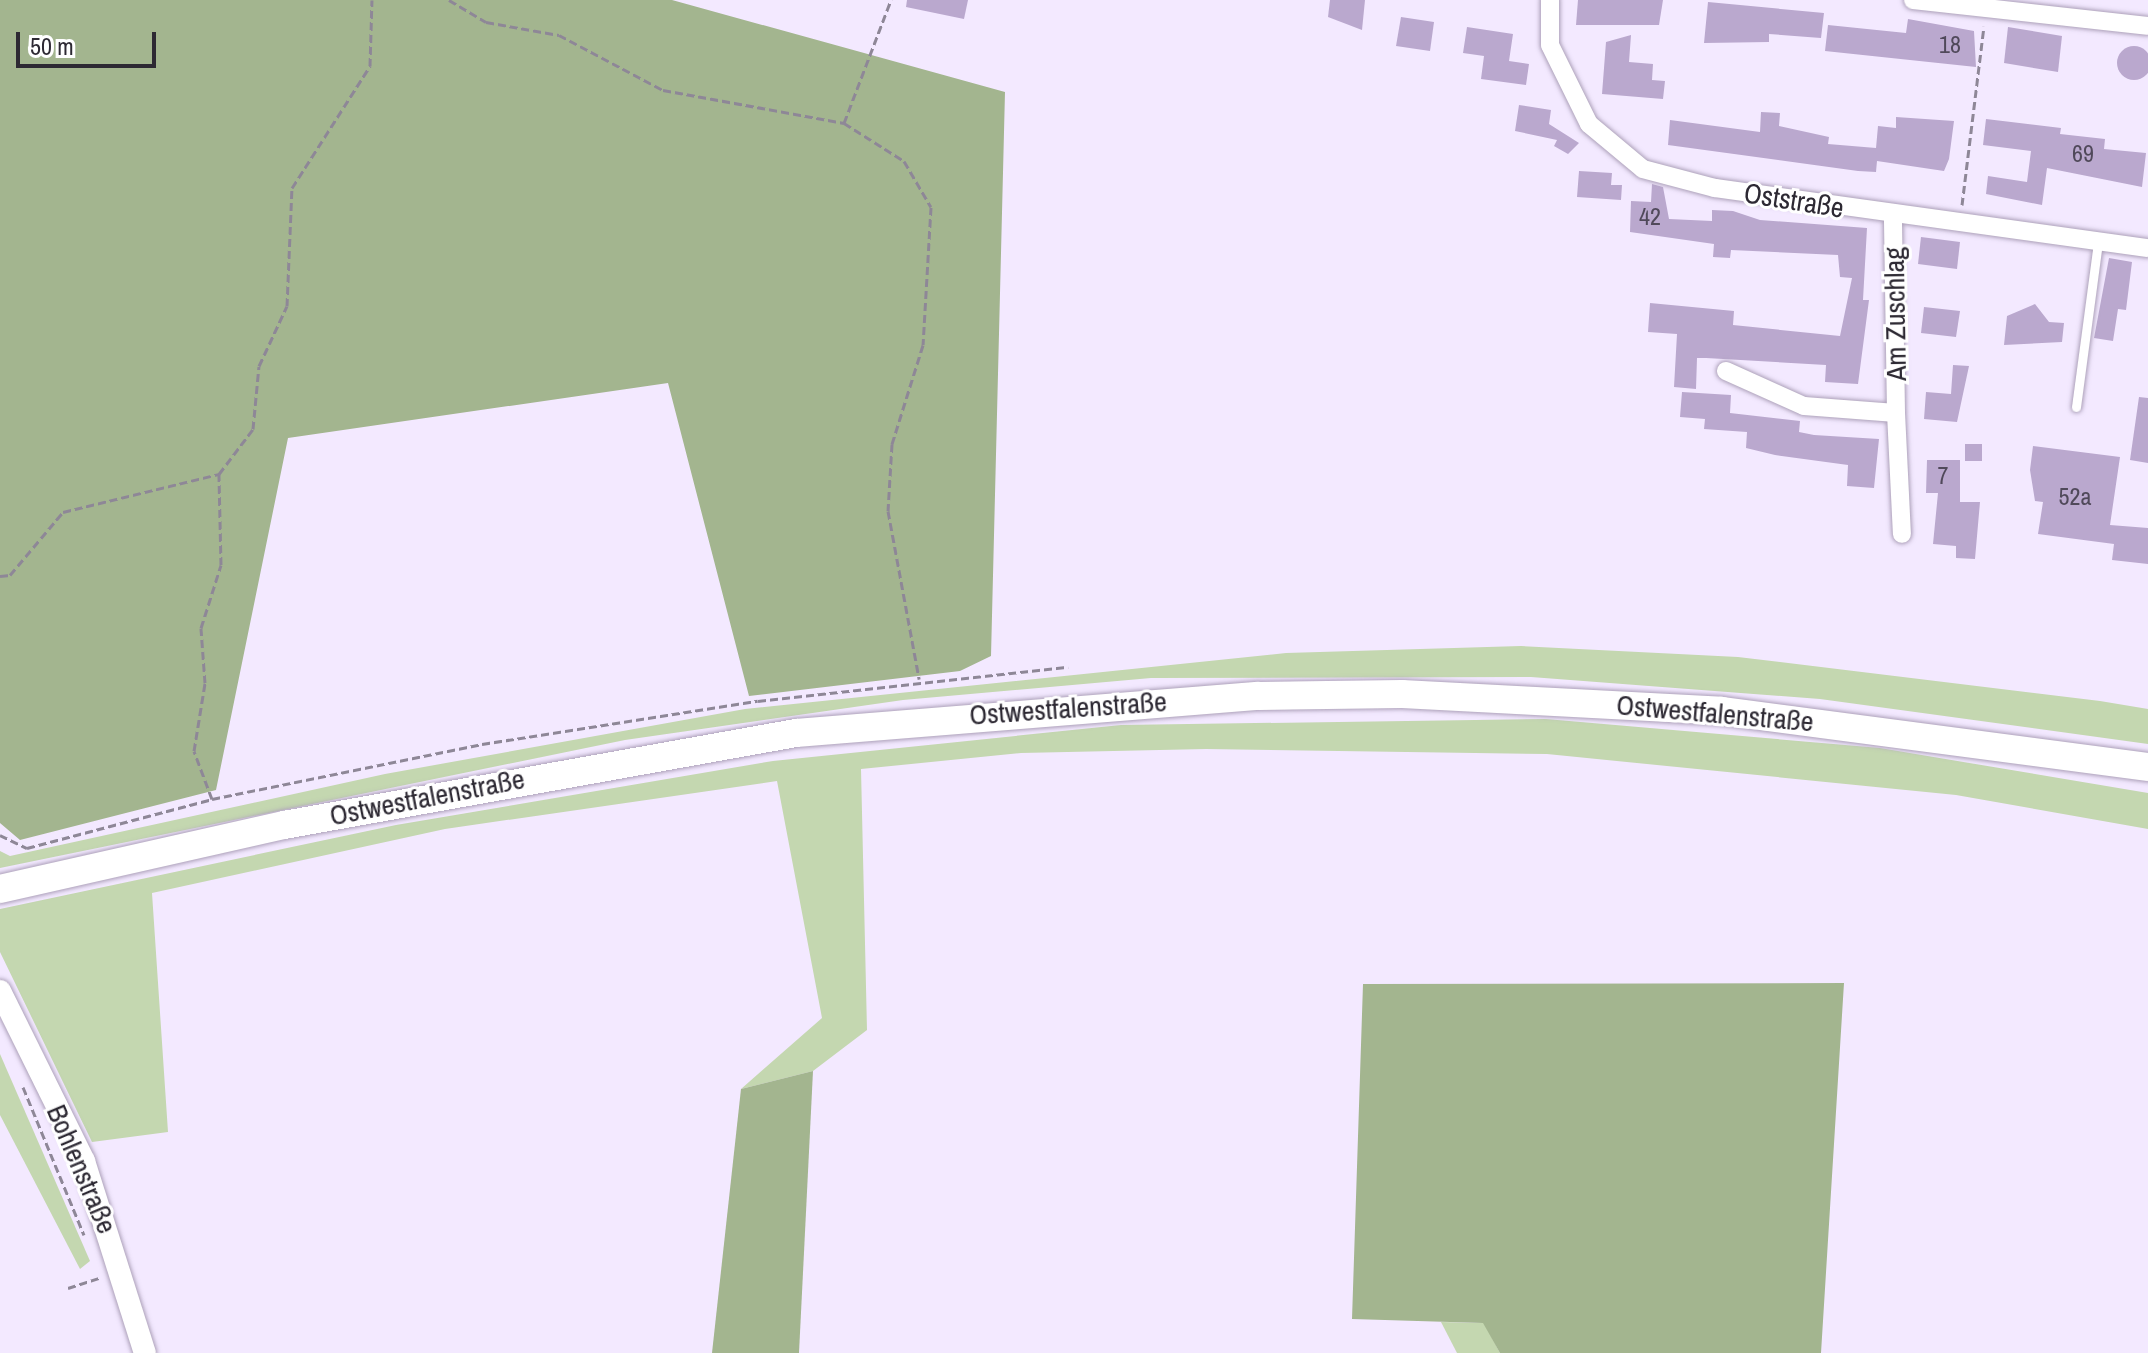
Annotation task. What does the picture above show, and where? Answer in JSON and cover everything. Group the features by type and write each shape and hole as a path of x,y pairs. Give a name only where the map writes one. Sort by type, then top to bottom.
{"main road":[{"name":"Ostwestfalenstraße","path":"2,889 299,822 796,733 1195,699 1402,694 1722,711 2148,767"}],"street":[{"name":"Oststraße","path":"1550,0 1550,45 1589,124 1643,169 1893,215 2148,248"},
{"path":"1913,0 2148,26"},
{"name":"Am Zuschlag","path":"1893,215 1896,413 1902,534"},
{"name":"Am Zuschlag","path":"1726,371 1804,406 1896,413"},
{"name":"Bohlenstraße","path":"0,991 84,1161 111,1275 145,1353"}],"lane":[{"path":"2076,407 2098,243"}],"path":[{"path":"212,799 194,751 205,683 201,628 221,565 219,474 253,429 259,366 287,306 292,188 370,66 372,0"},
{"path":"449,0 486,22 559,35 663,90 844,123 904,161 931,207 923,345 892,444 888,511 919,681"},
{"path":"844,123 891,0"},
{"path":"1960,223 1986,7"},
{"path":"0,576 10,575 63,512 219,474"},
{"path":"0,835 27,848 212,799 498,742 919,681 1068,667"},
{"path":"20,1080 90,1250"},
{"path":"95,1264 111,1275"},
{"path":"68,1288 111,1275"},
{"path":"104,1293 111,1275"}],"green space":[{"path":"0,0 672,0 1005,92 991,656 960,671 749,696 668,383 288,438 216,790 20,840 0,823"},
{"path":"1521,646 1738,657 2100,701 2148,709 2148,744 1820,699 1531,677 1151,678 903,700 625,740 0,868 0,851 10,856 385,774 745,709 1286,653"},
{"path":"1546,719 1880,748 2148,793 2148,829 1956,795 1547,754 1206,749 1021,753 861,769 867,1030 813,1071 741,1089 822,1018 777,781 445,829 152,893 168,1132 92,1142 0,952 0,909 396,825 773,761 1121,725"},
{"path":"1844,983 1821,1353 1500,1353 1483,1323 1352,1319 1363,984"},
{"path":"0,1054 90,1261 80,1269 0,1115"},
{"path":"813,1071 799,1353 712,1353 741,1089"},
{"path":"1441,1322 1484,1323 1500,1353 1457,1353"}],"building":[{"path":"907,0 968,0 964,19 906,7"},
{"path":"1330,0 1365,0 1362,30 1328,17"},
{"path":"1578,0 1663,0 1659,25 1576,25"},
{"path":"1708,2 1824,13 1821,38 1769,34 1769,42 1704,43"},
{"path":"1401,17 1434,22 1430,51 1396,46"},
{"path":"1908,19 1974,31 1976,67 1825,51 1828,25 1906,33"},
{"path":"1467,27 1513,34 1509,61 1529,64 1526,85 1481,79 1484,56 1463,53"},
{"path":"2008,27 2062,36 2058,72 2004,63"},
{"path":"1631,35 1629,62 1653,64 1652,80 1665,81 1663,99 1602,94 1606,42"},
{"path":"2134,46 2146,51 2151,63 2146,75 2134,80 2122,75 2117,63 2122,51"},
{"path":"1519,105 1551,110 1549,124 1579,143 1568,154 1554,146 1557,140 1515,131"},
{"path":"1761,112 1780,113 1779,126 1829,137 1828,144 1876,148 1878,126 1896,128 1896,117 1954,121 1949,159 1944,171 1877,161 1876,172 1668,145 1670,120 1760,132"},
{"path":"1986,119 2061,128 2060,134 2105,139 2104,149 2146,153 2142,187 2047,168 2042,205 1986,194 1988,176 2027,182 2031,151 1983,145"},
{"path":"1579,171 1612,173 1611,185 1622,185 1621,200 1577,197"},
{"path":"1652,184 1663,187 1669,219 1712,221 1712,210 1733,211 1760,220 1867,228 1863,300 1869,300 1858,384 1825,382 1826,365 1697,358 1696,389 1674,387 1677,334 1648,332 1650,303 1734,311 1733,325 1840,336 1852,278 1840,277 1838,255 1731,250 1730,258 1713,257 1714,244 1630,232 1631,201 1651,202"},
{"path":"1921,237 1960,242 1957,269 1918,264"},
{"path":"2109,258 2132,262 2126,310 2118,309 2113,341 2094,338"},
{"path":"2035,304 2049,322 2064,323 2062,342 2004,345 2007,316"},
{"path":"1924,307 1960,311 1956,337 1921,333"},
{"path":"1953,365 1969,366 1957,422 1924,419 1926,392 1951,394"},
{"path":"1682,392 1731,395 1730,413 1800,421 1799,432 1879,439 1874,488 1847,486 1848,465 1746,448 1747,432 1704,429 1705,419 1680,417"},
{"path":"2139,397 2148,398 2148,463 2130,460"},
{"path":"1965,444 1982,444 1982,461 1965,461"},
{"path":"2033,446 2120,457 2110,525 2148,528 2148,564 2112,560 2114,544 2038,534 2043,502 2035,501 2030,470"},
{"path":"1927,460 1960,460 1960,502 1980,502 1975,559 1956,558 1956,546 1933,544 1938,493 1926,493"}]}
